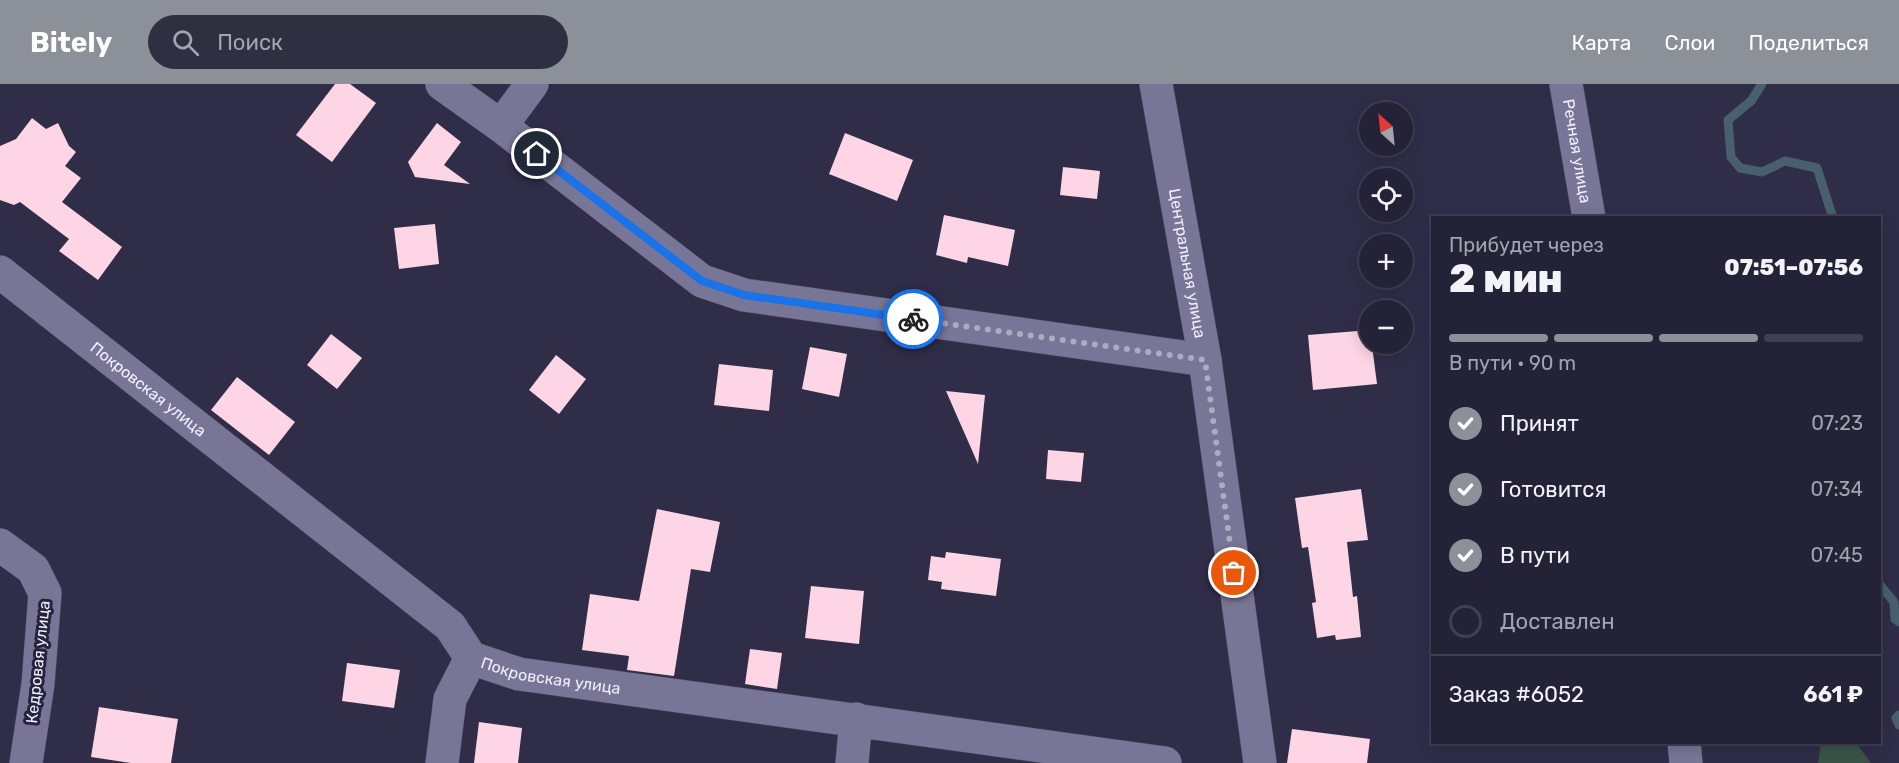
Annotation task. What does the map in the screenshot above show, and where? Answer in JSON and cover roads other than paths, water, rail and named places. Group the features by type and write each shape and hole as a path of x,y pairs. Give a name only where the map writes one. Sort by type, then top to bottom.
{"street":[{"path":"442,84 501,126 702,281 734,292 1205,360"},
{"path":"501,126 532,84"},
{"name":"Центральная улица","path":"1156,84 1205,360 1260,763"},
{"name":"Речная улица","path":"1566,84 1589,216"},
{"name":"Покровская улица","path":"0,272 450,626 471,658 519,674 1166,763"},
{"name":"Кедровая улица","path":"0,545 33,569 45,593 38,684 26,763"},
{"path":"442,763 450,699 471,658"},
{"path":"852,763 856,719"},
{"path":"1684,744 1686,763"}],"waterway":[{"path":"1762,84 1751,101 1728,120 1731,157 1740,168 1762,172 1785,161 1817,168 1832,216"},
{"path":"1881,586 1894,602 1895,619 1899,622"},
{"path":"1899,715 1896,718 1899,725"}]}
